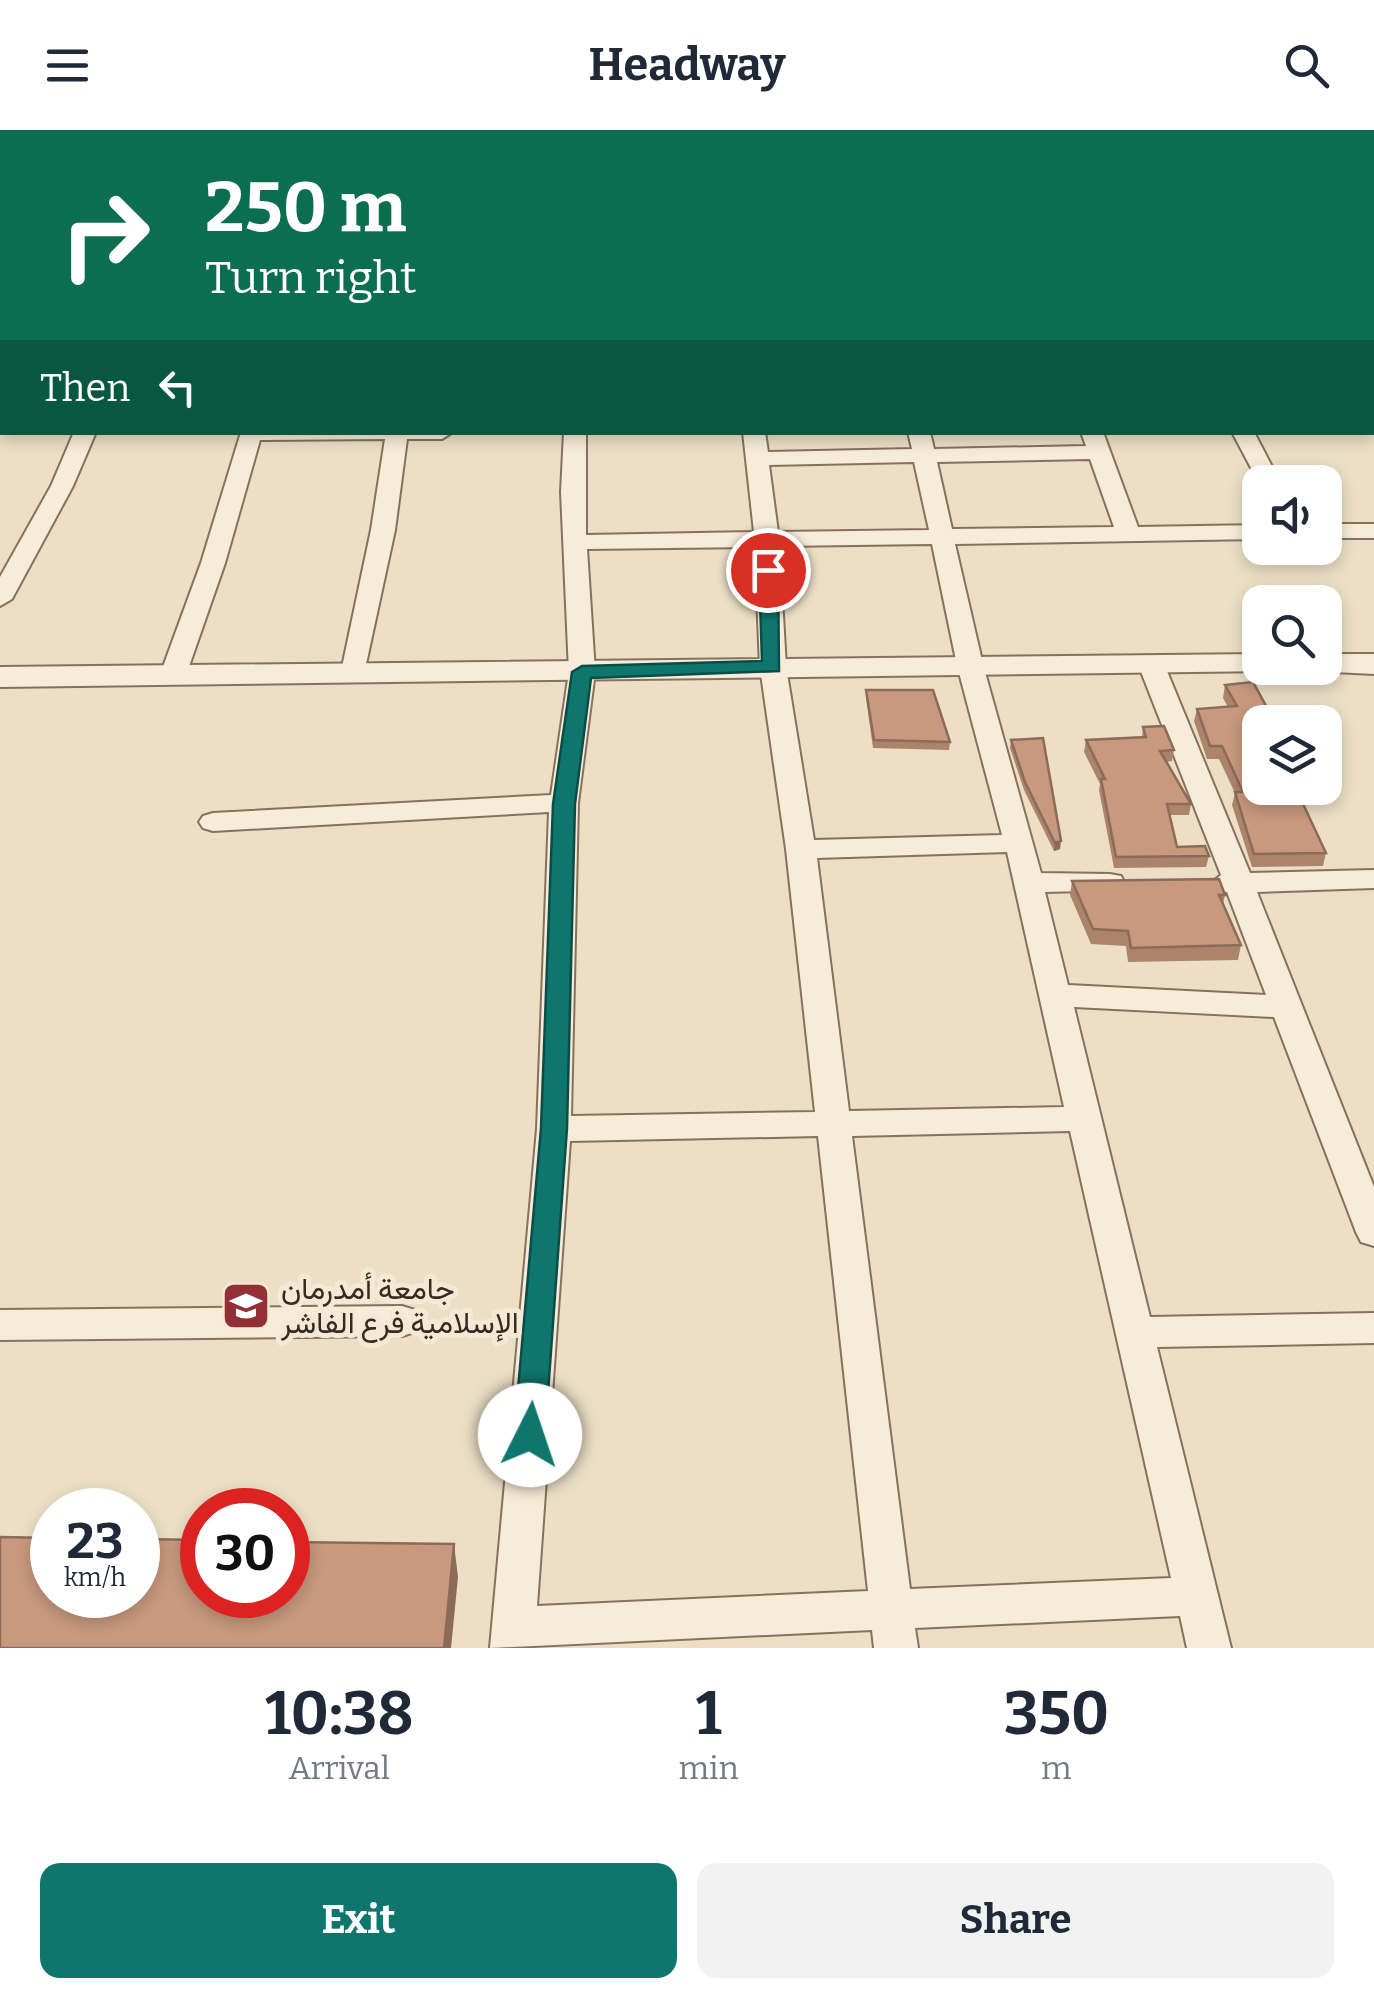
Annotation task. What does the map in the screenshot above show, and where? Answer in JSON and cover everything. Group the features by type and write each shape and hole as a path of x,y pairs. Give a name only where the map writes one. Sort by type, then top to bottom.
{"street":[{"path":"0,599 11,555 62,486 85,435"},
{"path":"173,675 213,563 250,435"},
{"path":"354,672 383,530 397,435"},
{"path":"576,435 572,492 582,672 564,804 554,1128 513,1637 894,1629 1197,1596"},
{"path":"1244,435 1260,465"},
{"path":"894,1629 800,850 772,667 767,538 756,446 1096,442 1128,533"},
{"path":"921,445 970,664 1019,844 1210,1648"},
{"path":"1342,531 1374,531"},
{"path":"577,542 1242,532"},
{"path":"1151,664 1241,883 1285,1008 1374,1232"},
{"path":"0,677 1242,664"},
{"path":"1342,664 1374,664"},
{"path":"213,822 564,804"},
{"path":"800,850 1019,844"},
{"path":"1202,883 1374,879"},
{"path":"1028,882 1144,883"},
{"path":"1055,995 1285,1008"},
{"path":"554,1128 1084,1120"},
{"path":"0,1325 402,1321"},
{"path":"1134,1332 1374,1328"}],"building":[{"path":"1225,685 1255,685 1266,705 1242,705 1242,790 1222,746 1210,746 1197,709 1237,706"},
{"path":"866,690 933,690 950,742 874,740"},
{"path":"1164,726 1174,750 1160,751 1191,804 1167,804 1177,847 1205,846 1209,856 1116,857 1101,779 1105,779 1086,740 1146,737 1143,727"},
{"path":"1043,738 1061,841 1055,843 1025,782 1011,740"},
{"path":"1235,792 1242,792 1242,805 1304,805 1326,853 1254,854"},
{"path":"1219,879 1225,895 1219,895 1241,945 1131,948 1128,931 1093,929 1072,881"},
{"path":"0,1537 30,1538 30,1618 160,1618 160,1539 180,1540 180,1618 310,1618 310,1542 454,1544 444,1648 0,1648"}],"place":[{"name":"جامعة أمدرمان الإسلامية فرع الفاشر","path":"246,1306"}],"route":[{"path":"530,1435 554,1128 564,804 582,672 772,667 768,570"}]}
